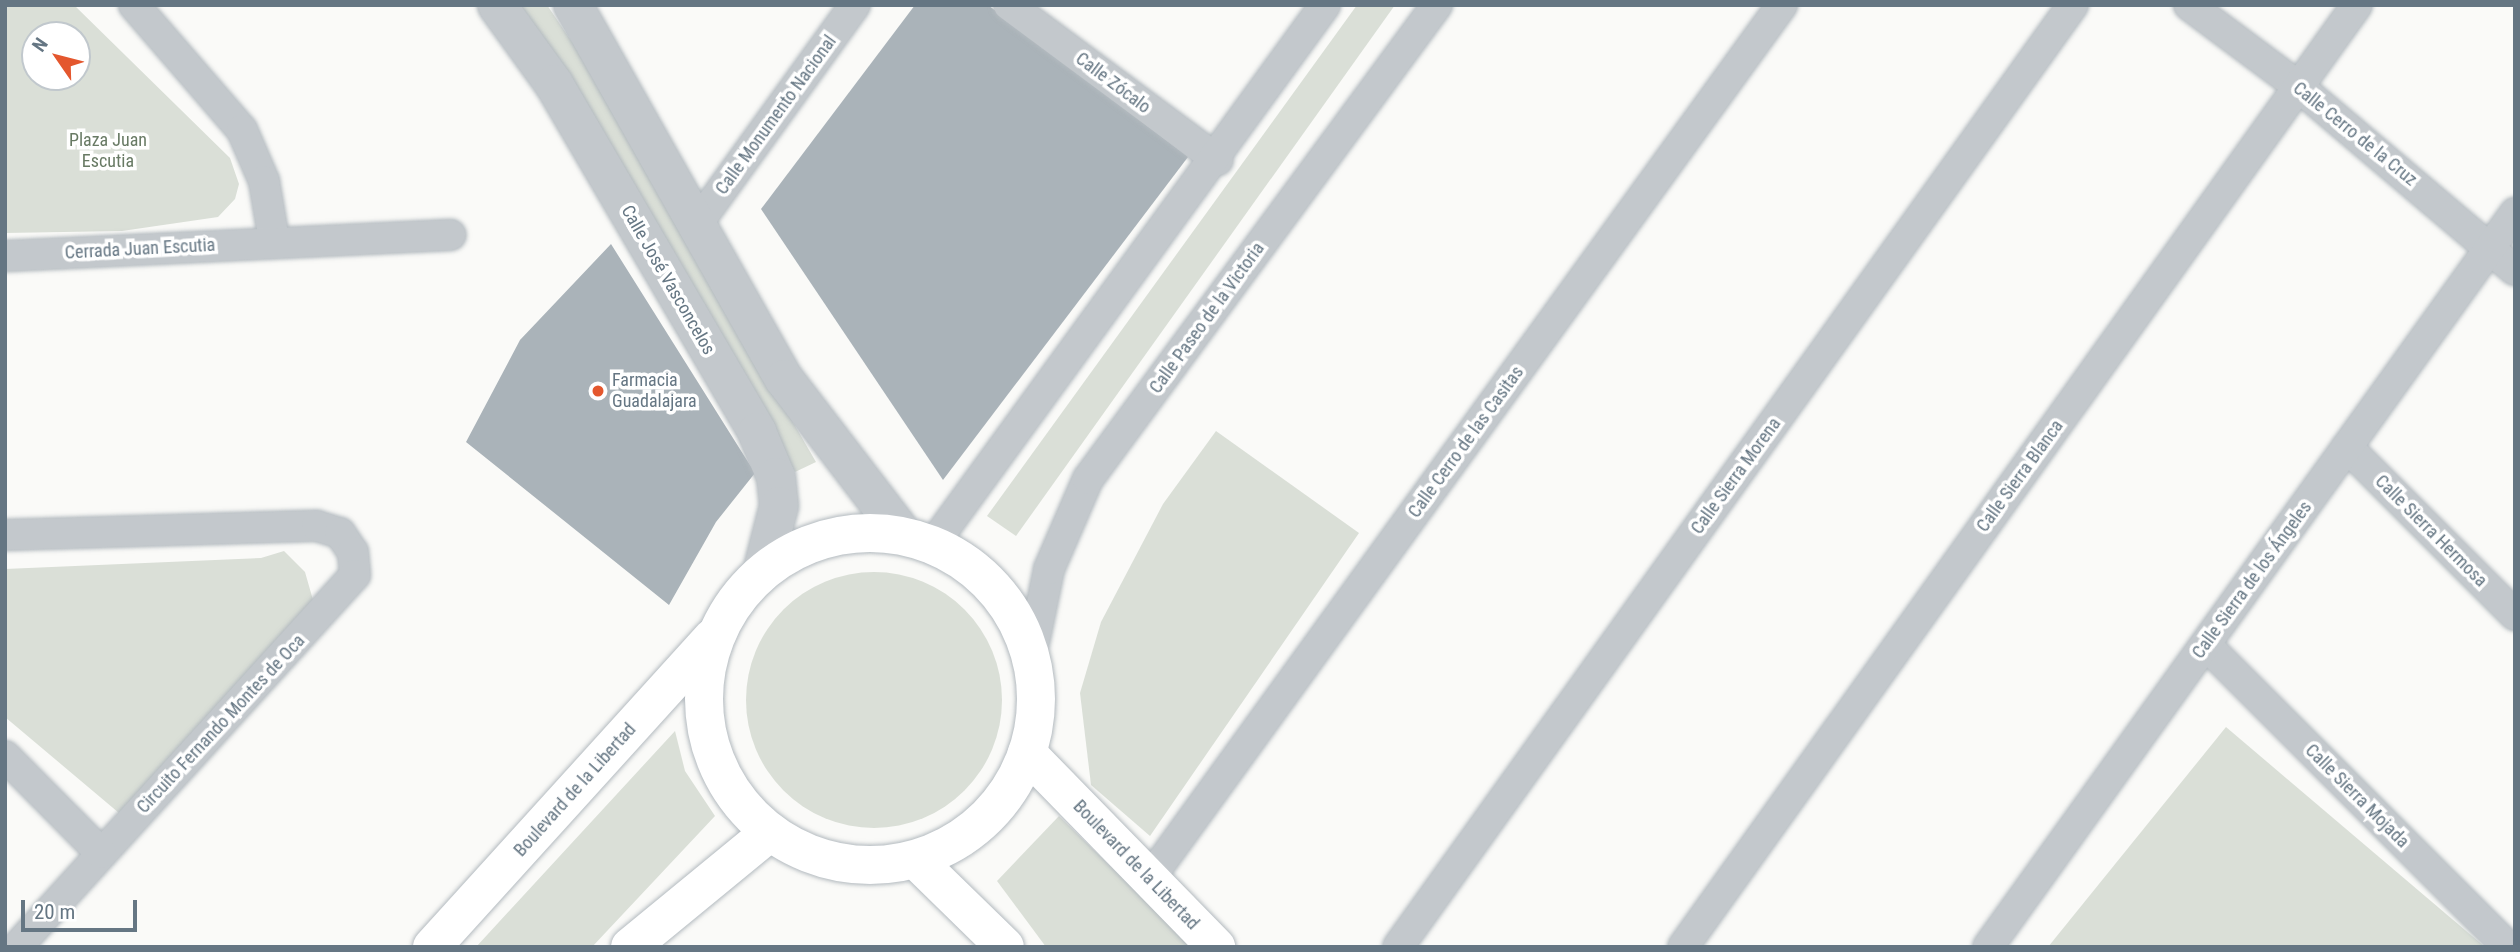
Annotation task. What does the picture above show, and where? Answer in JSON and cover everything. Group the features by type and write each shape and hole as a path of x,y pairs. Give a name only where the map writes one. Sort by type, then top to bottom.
{"main road":[{"path":"717,633 704,687 709,742 731,792 769,833 839,863 916,860 964,836 1002,800 1027,752 1037,705 1031,657 996,590 919,540 830,537 762,572"},
{"name":"Boulevard de la Libertad","path":"432,947 717,633 762,572"},
{"name":"Boulevard de la Libertad","path":"1027,752 1216,947"},
{"path":"630,947 769,833"},
{"path":"916,860 1005,947"}],"street":[{"path":"134,5 242,130 264,181 274,240"},
{"name":"Calle José Vasconcelos","path":"498,5 554,84 757,432 779,506 762,572"},
{"path":"573,5 784,379 919,540 1218,160 1325,5"},
{"name":"Calle Monumento Nacional","path":"697,224 855,5"},
{"name":"Calle Zócalo","path":"1009,5 1218,160"},
{"name":"Calle Paseo de la Victoria","path":"1031,657 1049,569 1088,479 1437,5"},
{"name":"Calle Cerro de las Casitas","path":"1150,878 1782,5"},
{"name":"Calle Sierra Morena","path":"1398,947 2073,5"},
{"name":"Calle Cerro de la Cruz","path":"2189,5 2298,87 2491,246 2515,270"},
{"name":"Calle Sierra Blanca","path":"1683,947 2357,5"},
{"name":"Calle Sierra de los Ángeles","path":"1988,947 2515,213"},
{"name":"Cerrada Juan Escutia","path":"5,256 274,240 451,235"},
{"name":"Calle Sierra Hermosa","path":"2347,447 2515,615"},
{"name":"Circuito Fernando Montes de Oca","path":"5,535 317,526 340,533 353,552 355,575 342,595 17,947"},
{"name":"Calle Sierra Mojada","path":"2206,645 2508,947"},
{"path":"5,756 101,853"}],"green space":[{"name":"Plaza Juan Escutia","path":"5,5 74,5 90,21 21,21 21,91 91,91 91,22 230,158 239,184 235,199 218,217 122,231 5,233"},
{"path":"519,5 547,5 576,48 816,462 795,472 688,282"},
{"path":"1357,5 1395,5 1016,536 987,516"},
{"path":"1216,431 1359,533 1150,836 1091,785 1080,693 1101,622 1163,504"},
{"path":"284,551 305,572 313,600 119,813 5,717 5,569 261,558"},
{"path":"861,572 887,572 923,581 945,593 965,609 981,629 993,651 1000,675 1000,725 993,749 981,771 965,791 945,807 923,819 887,828 861,828 825,819 803,807 783,791 767,771 755,749 746,713 746,687 755,651 767,629 783,609 803,593 825,581"},
{"path":"2226,727 2485,947 2048,947"},
{"path":"675,731 685,771 715,816 592,947 476,947"},
{"path":"1059,816 1193,947 1046,947 997,881"}],"building":[{"path":"915,5 988,5 1188,157 943,480 761,209"},
{"name":"Farmacia Guadalajara","path":"611,244 755,473 716,522 669,605 466,442 520,340"}],"place":[{"name":"Farmacia Guadalajara","path":"598,391"}]}
